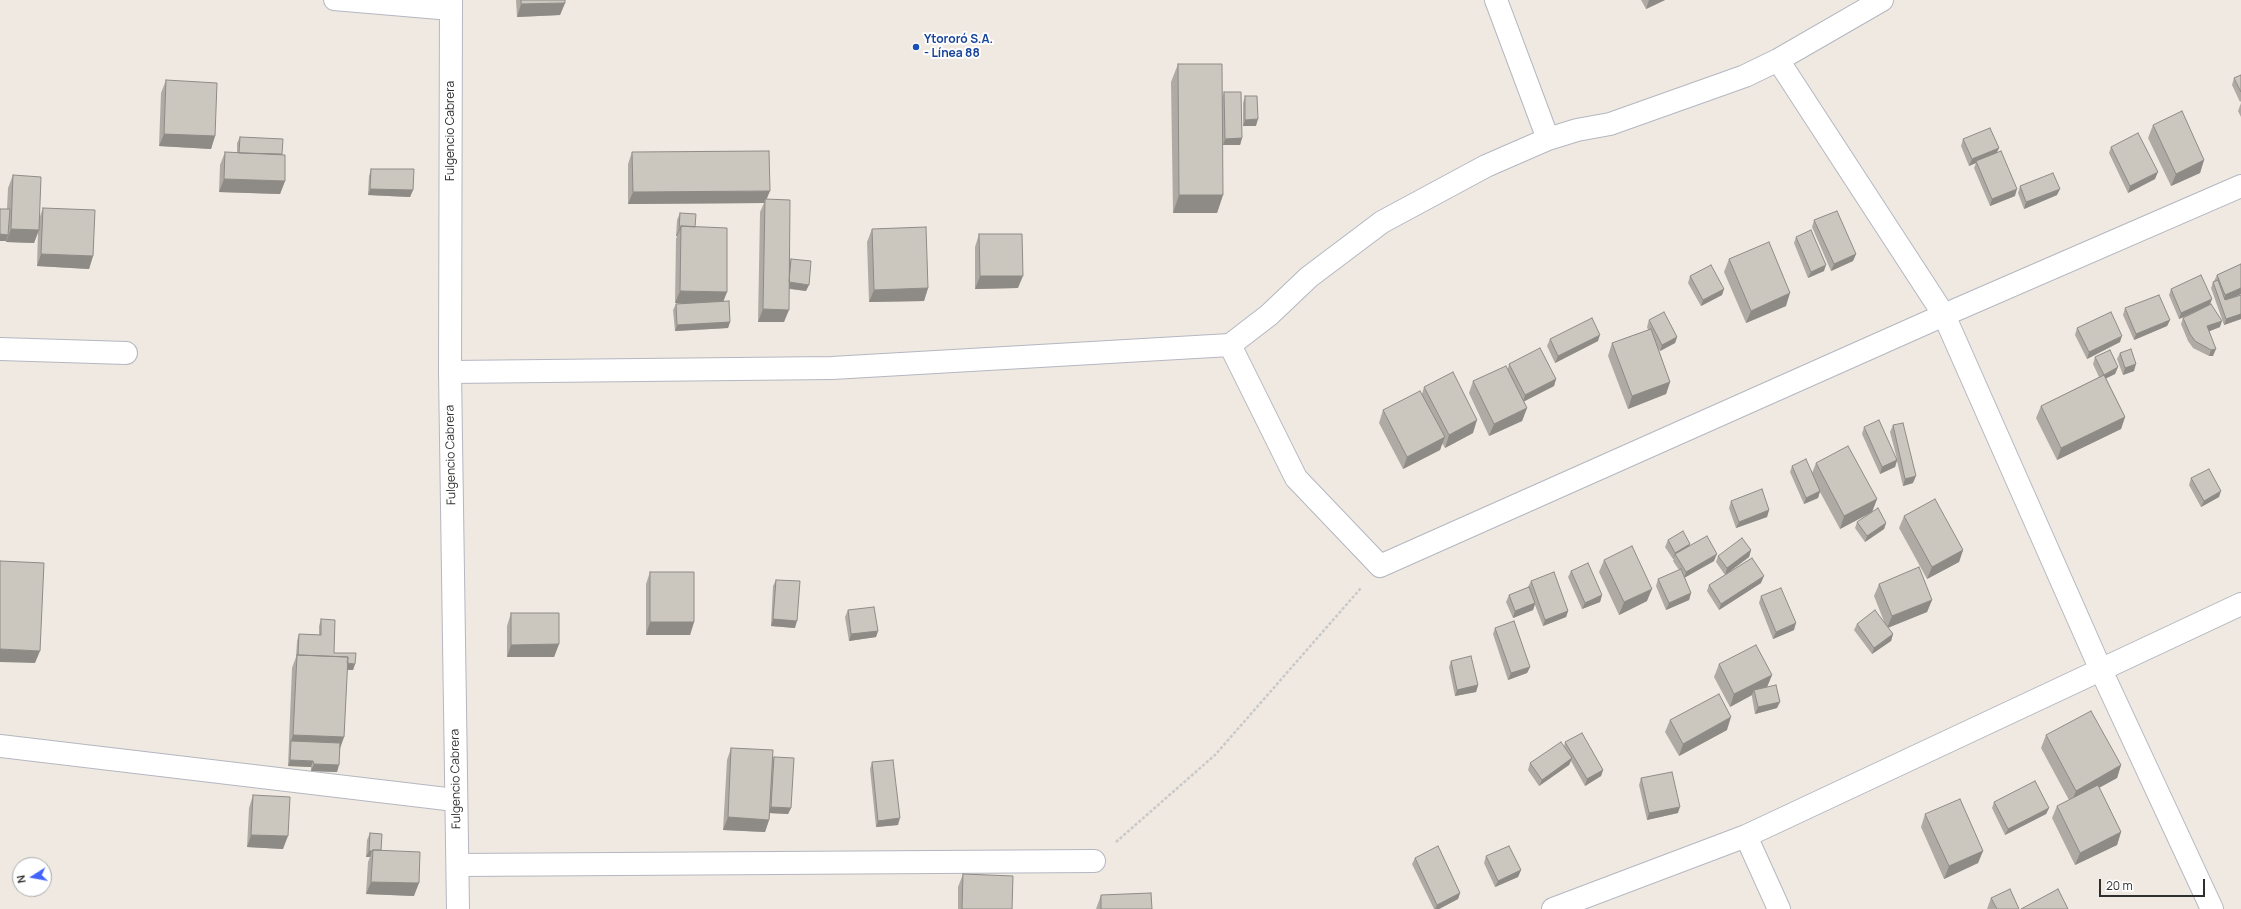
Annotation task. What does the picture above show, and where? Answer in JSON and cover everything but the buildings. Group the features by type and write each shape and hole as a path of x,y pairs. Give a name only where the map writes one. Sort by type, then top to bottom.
{"street":[{"path":"1496,0 1548,139"},
{"path":"450,372 832,368 1230,345 1269,315 1309,277 1382,222 1486,166 1548,139 1577,130 1610,124 1745,76 1778,60 1882,0"},
{"name":"Fulgencio Cabrera","path":"451,5 450,372 455,800 459,865 458,909"},
{"path":"1778,60 1944,315 2100,668 2212,909"},
{"path":"1230,345 1296,478 1380,566 1944,315 2241,186"},
{"path":"0,348 126,353"},
{"path":"1553,909 1746,836 2100,668 2241,604"},
{"path":"0,746 455,800"},
{"path":"1746,836 1779,909"},
{"path":"459,865 1094,861"}],"lane":[{"path":"334,0 451,5"}],"path":[{"path":"1094,861 1215,755 1380,566"}],"place":[{"name":"Ytororó S.A. - Línea 88","path":"916,47"}]}
